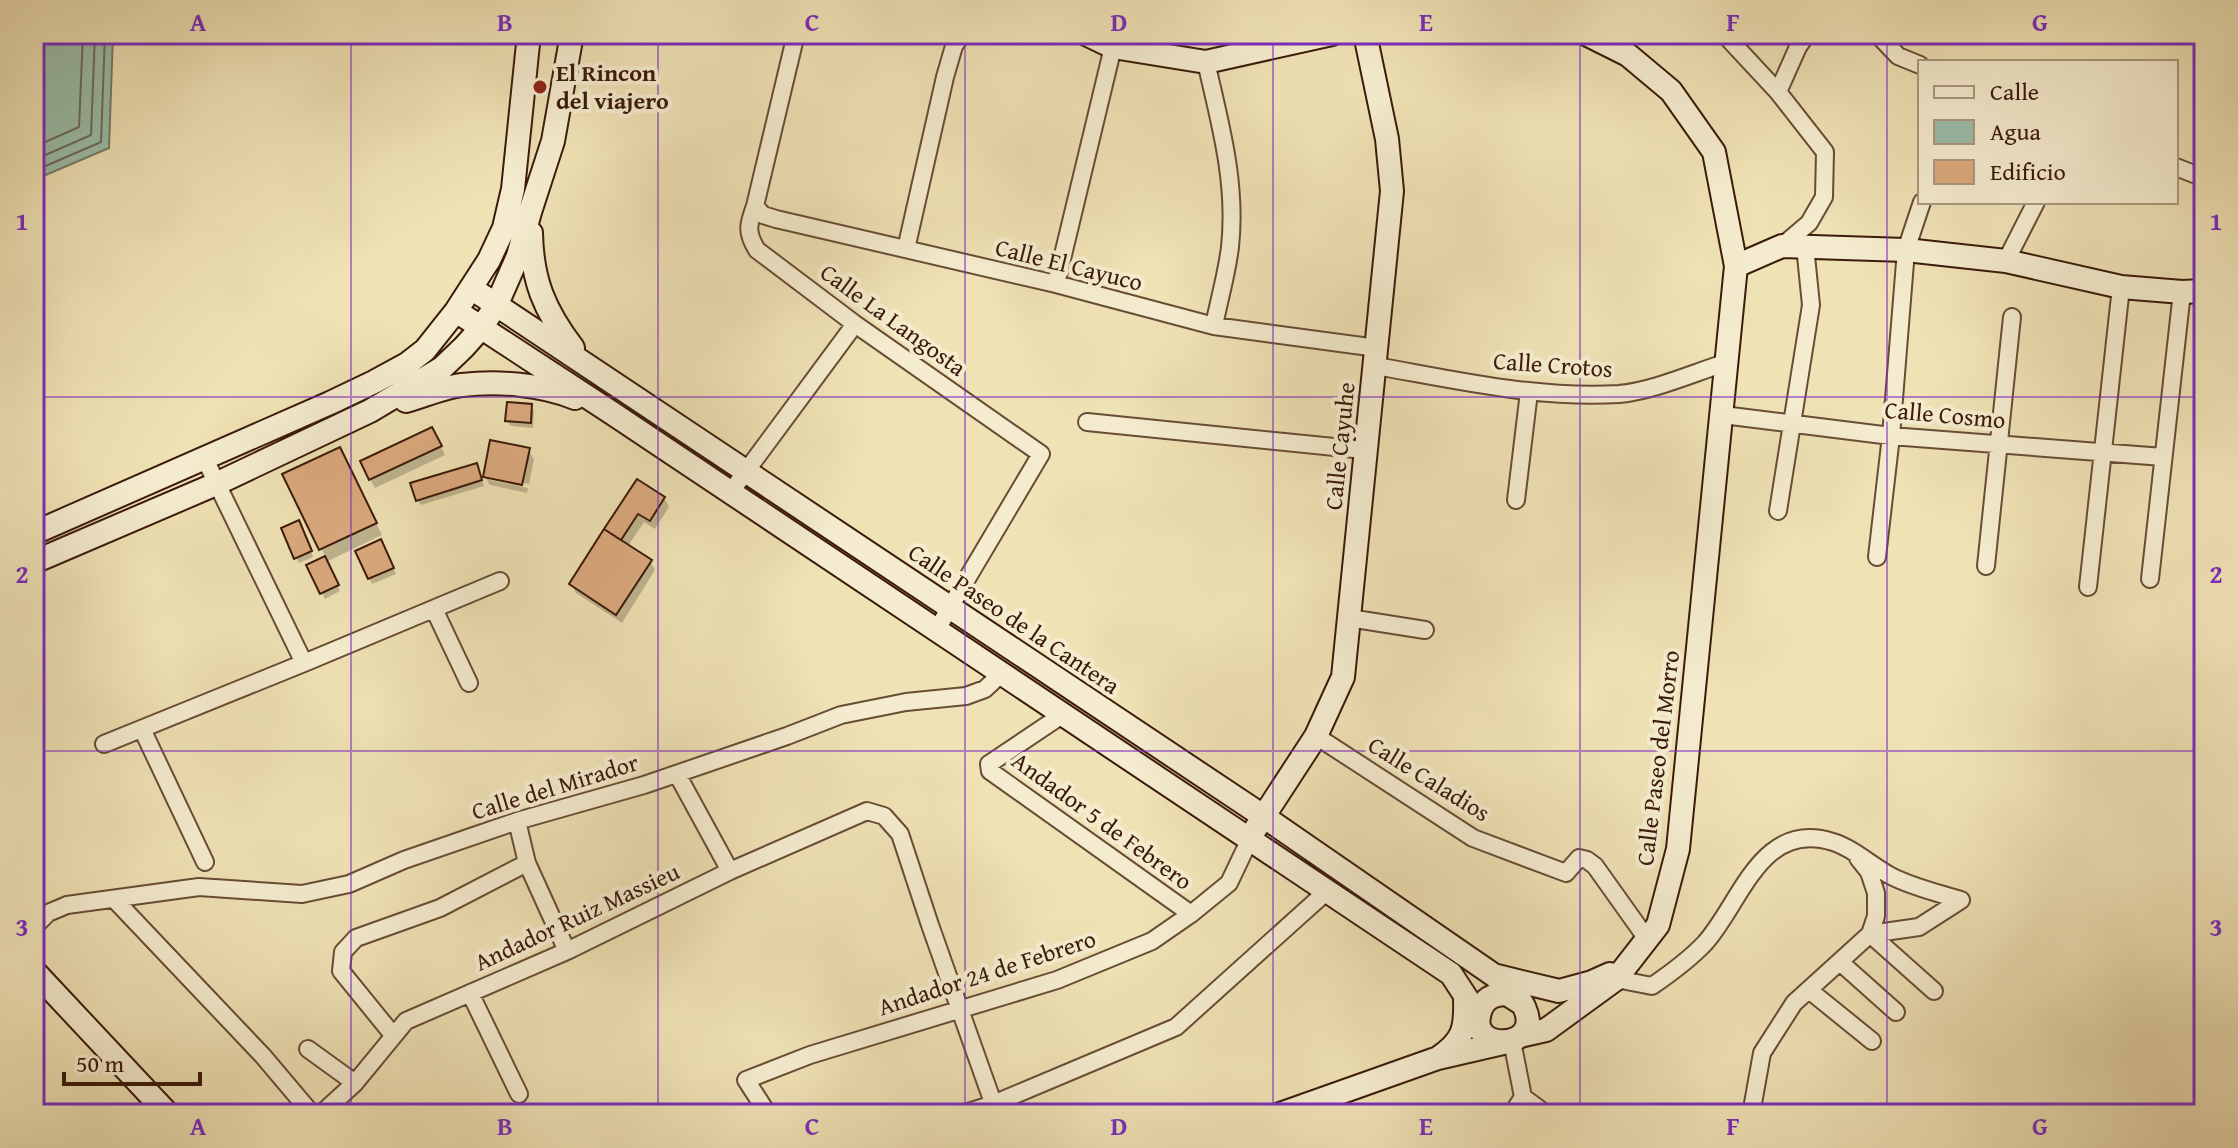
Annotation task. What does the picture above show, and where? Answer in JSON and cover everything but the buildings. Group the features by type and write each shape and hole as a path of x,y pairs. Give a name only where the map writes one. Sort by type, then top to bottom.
{"main road":[{"path":"34,533 374,382 425,350 471,288 504,228 513,189 529,34"},
{"path":"34,562 216,484 370,411 442,368 481,328 497,304 518,256 553,141 572,34"},
{"path":"1086,34 1113,47 1206,62 1332,34"},
{"name":"Calle Cayuhe","path":"1249,841 1316,736 1343,677 1392,191 1387,139 1365,34"},
{"name":"Calle Paseo del Morro","path":"1280,1114 1438,1058 1546,1030 1617,974 1658,925 1678,849 1736,266 1714,152 1671,91 1628,55 1586,34"},
{"path":"530,212 531,251 537,287 558,328 583,361"},
{"path":"1736,266 1794,246 1906,250 2006,261 2121,287 2193,291"},
{"name":"Calle Paseo de la Cantera","path":"471,288 1263,816 1495,976 1521,1003"},
{"path":"456,311 1451,974 1479,1017 1486,1036 1494,1041 1511,1040 1524,1030 1527,1016 1521,1003 1507,994 1498,994 1484,1003 1479,1017"},
{"path":"370,411 459,385 503,384 557,390 612,413"},
{"path":"34,971 168,1114"},
{"path":"1495,976 1559,991 1617,974"},
{"path":"1438,1058 1454,1048 1466,1026 1465,995"}],"street":[{"name":"Calle La Langosta","path":"796,34 748,224 750,238 757,250 855,324 1041,454 951,608"},
{"path":"906,249 945,77 954,46 962,34"},
{"path":"1724,34 1778,92 1825,152 1824,197 1794,246 1811,305 1778,511"},
{"path":"1778,92 1807,34"},
{"path":"1877,34 1898,56 1918,64"},
{"path":"1056,284 1113,47"},
{"path":"1206,62 1226,146 1231,195 1230,247 1214,326"},
{"path":"2178,168 2204,178"},
{"path":"1877,557 1891,436 1906,250 1921,204"},
{"path":"2006,261 2035,204"},
{"name":"Calle El Cayuco","path":"755,206 763,215 776,219 1056,284 1214,326 1376,357"},
{"path":"2088,587 2121,287"},
{"path":"2150,579 2163,457 2193,291"},
{"path":"1986,566 2012,317"},
{"path":"730,493 855,324"},
{"name":"Calle Crotos","path":"1376,357 1529,392 1621,394 1725,363"},
{"path":"1516,500 1529,392"},
{"name":"Calle Cosmo","path":"1723,415 1891,436 2163,457"},
{"path":"1087,422 1364,450"},
{"path":"205,459 304,663"},
{"path":"104,744 500,581"},
{"path":"936,631 951,608"},
{"path":"434,609 469,683"},
{"path":"1349,618 1425,630"},
{"name":"Calle del Mirador","path":"34,927 48,913 67,905 199,887 302,894 349,884 404,860 517,821 644,785 841,715 906,702 966,696 985,689 1001,674"},
{"name":"Andador 5 de Febrero","path":"1062,715 989,764 990,771 1191,914"},
{"path":"142,729 205,862"},
{"name":"Calle Caladios","path":"1316,736 1473,838 1566,873 1579,858 1587,860 1595,866 1647,939"},
{"path":"677,774 730,871"},
{"name":"Andador Ruiz Massieu","path":"321,1114 355,1083 406,1021 567,951 730,871 867,811 884,816 900,834 961,1009"},
{"path":"517,821 527,863 567,951"},
{"path":"1617,974 1652,986 1681,966 1706,942 1769,852 1789,841 1812,838 1834,842 1894,877 1961,900 1919,927 1870,934"},
{"name":"Andador 24 de Febrero","path":"768,1114 746,1080 810,1055 1057,980 1152,941 1229,883 1249,841"},
{"path":"1753,1114 1762,1053 1794,1003 1870,934 1876,916 1876,893 1869,872 1854,854"},
{"path":"393,1035 341,971 343,952 356,938 440,908 527,863"},
{"path":"962,1114 995,1109 1176,1027 1326,892"},
{"path":"114,899 263,1056 312,1114"},
{"path":"1870,934 1934,991"},
{"path":"1840,962 1896,1012"},
{"path":"1809,990 1872,1041"},
{"path":"470,993 519,1094"},
{"path":"961,1009 995,1109"},
{"path":"1511,1040 1523,1097 1546,1114"},
{"path":"308,1049 355,1083"},
{"path":"1512,1114 1523,1097"}],"water":[{"path":"34,34 113,34 109,148 34,180"}],"place":[{"name":"El Rincon del viajero","path":"540,87"}]}
